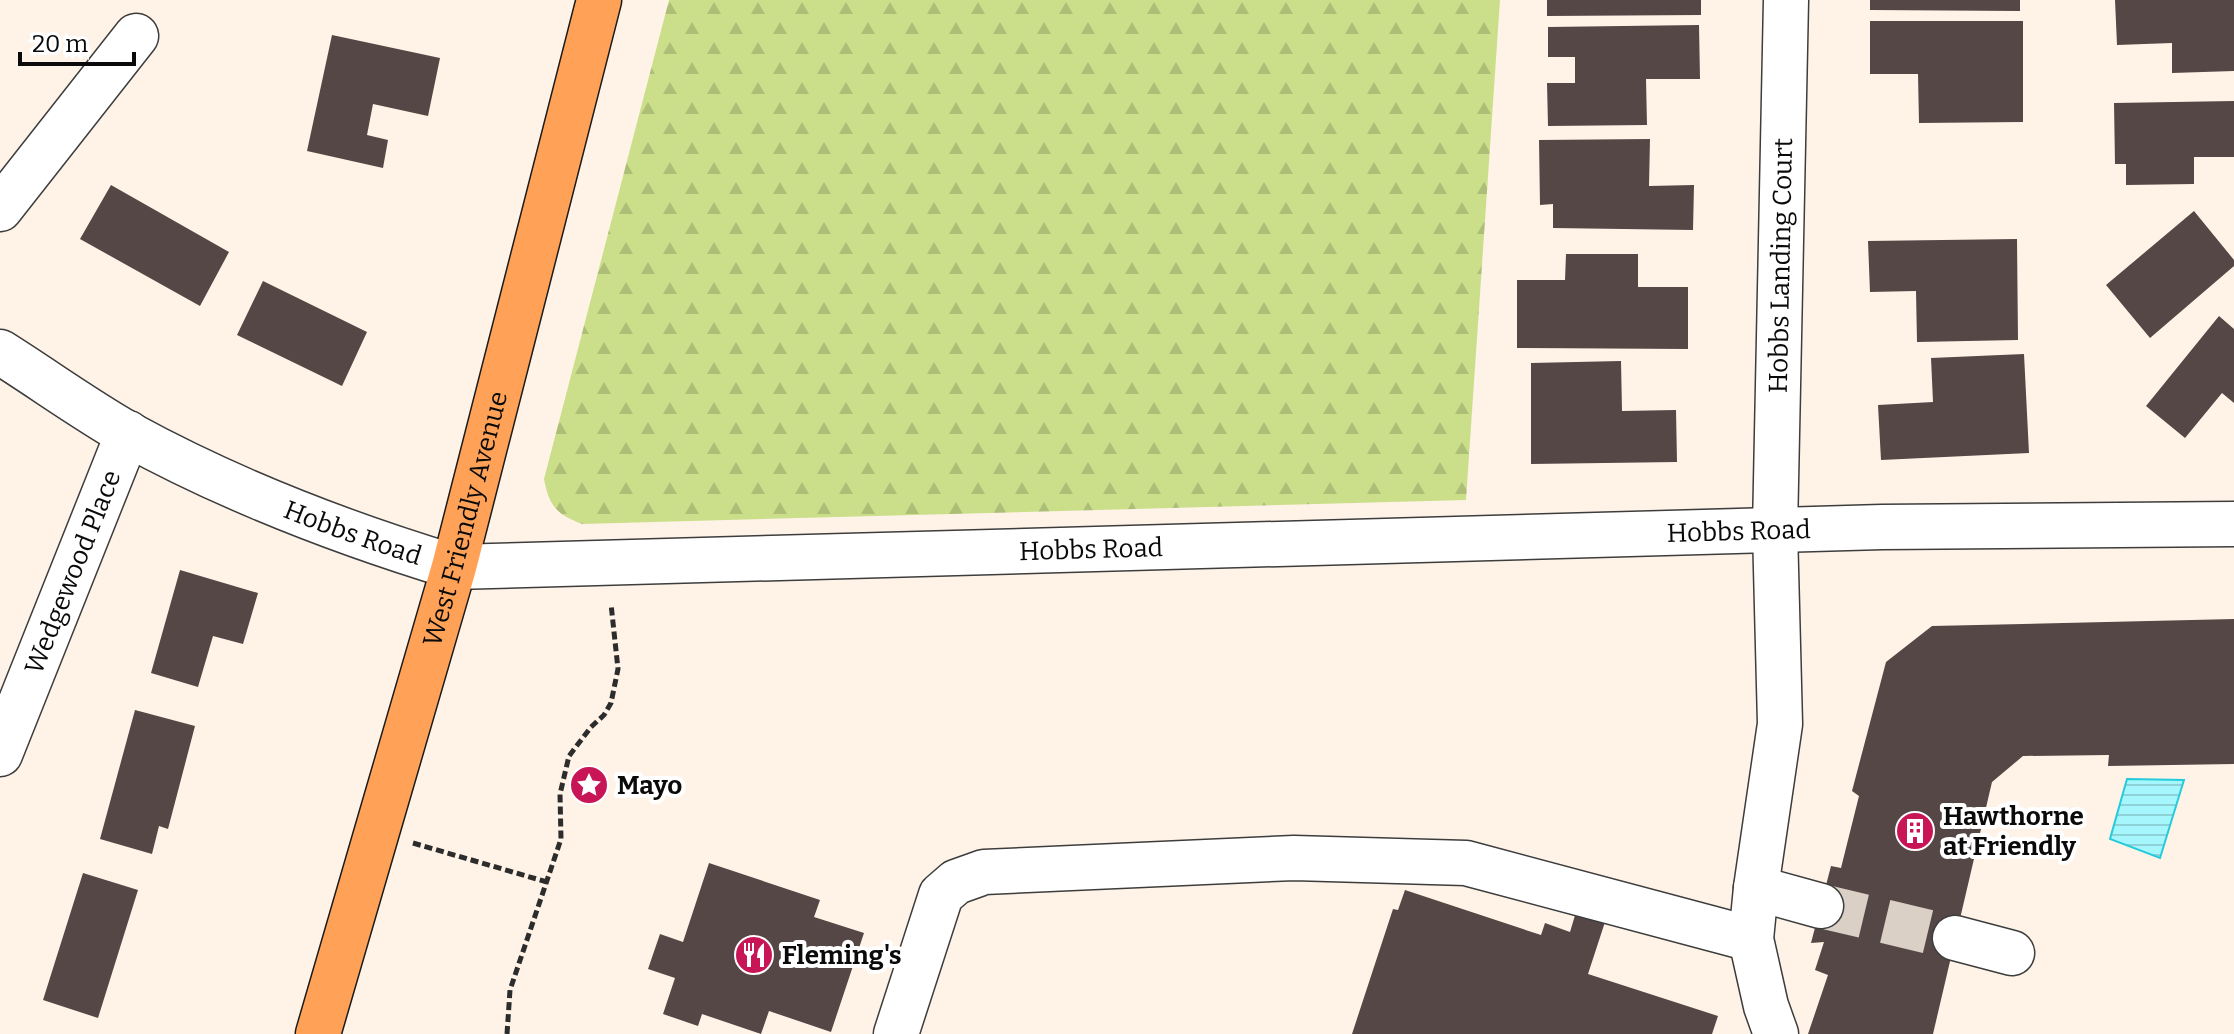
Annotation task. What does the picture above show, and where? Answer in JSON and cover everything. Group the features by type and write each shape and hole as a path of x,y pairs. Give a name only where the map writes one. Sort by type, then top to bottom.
{"main road":[{"name":"West Friendly Avenue","path":"318,1034 454,567 599,0"}],"street":[{"name":"Hobbs Landing Court","path":"1776,1034 1766,1006 1751,939 1780,724 1775,530 1786,0"},
{"path":"0,209 136,36"},
{"name":"Hobbs Road","path":"0,352 128,433 254,497 352,535 454,567 1775,530 2234,524"},
{"name":"Wedgewood Place","path":"0,754 128,433"},
{"path":"896,1034 941,895 956,882 984,872 1294,858 1466,863 1751,939"},
{"path":"1756,888 1821,906"},
{"path":"1955,938 2012,953"}],"path":[{"path":"507,1034 510,990 561,839 560,794 569,756 611,703 618,669 608,563"},
{"path":"378,832 547,882"}],"green space":[{"path":"669,0 1500,0 1466,500 582,524 566,517 551,502 544,479"}],"water":[{"path":"2127,779 2184,780 2160,858 2110,839"}],"building":[{"path":"1547,0 1701,0 1701,15 1547,16"},
{"path":"1870,0 2020,0 2020,11 1870,10"},
{"path":"2115,0 2234,0 2234,71 2172,73 2172,43 2117,45"},
{"path":"1870,21 2023,21 2023,122 1919,123 1918,74 1870,74"},
{"path":"1699,25 1700,79 1646,79 1647,125 1548,126 1547,83 1575,83 1575,57 1548,57 1548,27"},
{"path":"332,35 440,58 428,116 373,104 367,135 388,140 383,168 307,151"},
{"path":"2234,101 2234,157 2194,157 2194,184 2126,185 2126,164 2115,164 2114,103"},
{"path":"1650,139 1649,186 1694,185 1693,230 1553,228 1553,204 1540,205 1539,140"},
{"path":"111,185 229,252 200,306 80,239"},
{"path":"2194,211 2234,260 2234,266 2150,338 2106,285"},
{"path":"2017,239 2018,340 1917,342 1916,291 1870,292 1868,241"},
{"path":"1566,254 1638,254 1638,287 1688,287 1688,349 1517,348 1517,280 1565,280"},
{"path":"263,281 367,332 342,386 237,335"},
{"path":"2219,316 2234,329 2234,403 2222,393 2185,438 2146,406"},
{"path":"2024,354 2029,453 1881,460 1878,405 1933,402 1931,358"},
{"path":"1621,361 1622,411 1676,410 1677,462 1531,464 1531,363"},
{"path":"180,570 258,593 243,644 213,636 198,687 151,673"},
{"name":"Hawthorne at Friendly","path":"2234,619 2234,764 2108,766 2109,755 2023,756 1992,782 1933,1034 1808,1034 1828,975 1815,970 1824,942 1811,943 1831,866 1841,868 1859,796 1852,791 1886,662 1932,626"},
{"path":"135,710 195,726 168,829 159,826 152,854 100,839"},
{"name":"Fleming's","path":"709,863 820,900 814,917 864,933 831,1032 769,1011 761,1034 702,1014 698,1026 663,1014 675,978 648,969 660,934 683,942"},
{"path":"83,873 138,890 98,1018 43,1000"},
{"path":"1405,890 1541,935 1545,923 1570,932 1576,912 1605,922 1588,974 1718,1016 1712,1034 1352,1034 1393,909 1398,910"}],"tunnel":[{"path":"1821,906 1955,938"}],"place":[{"name":"Mayo","path":"589,785"},
{"name":"Hawthorne at Friendly","path":"1915,831"},
{"name":"Fleming's","path":"754,955"}]}
